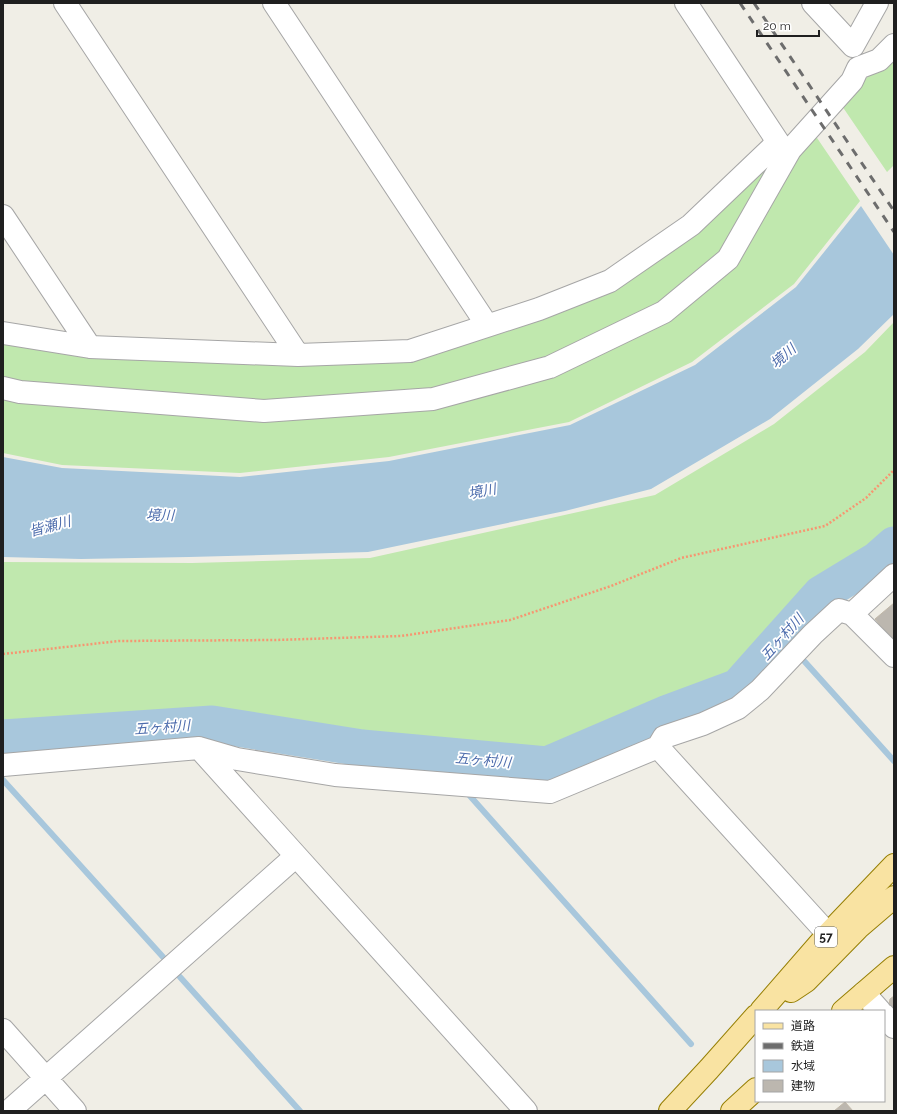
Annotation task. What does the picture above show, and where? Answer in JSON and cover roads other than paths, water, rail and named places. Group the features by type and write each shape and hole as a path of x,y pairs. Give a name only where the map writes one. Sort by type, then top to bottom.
{"main road":[{"name":"57","path":"761,1010 828,934 894,865"},
{"name":"57","path":"762,1010 806,981 858,928 894,897"},
{"path":"844,1010 894,966"},
{"name":"57","path":"670,1111 755,1017"},
{"path":"732,1111 755,1090"}],"street":[{"path":"65,3 298,355"},
{"path":"274,3 487,325"},
{"path":"686,3 784,146"},
{"path":"3,333 90,347 298,355 410,351 539,309 610,281 691,225 784,146 852,81 858,68 853,46 814,3"},
{"path":"853,46 877,3"},
{"path":"858,68 879,60 894,45"},
{"path":"3,388 20,392 264,411 433,398 550,367 664,312 728,259 784,146"},
{"path":"3,216 90,347"},
{"path":"852,614 894,575"},
{"path":"3,765 199,748 237,759 335,776 550,792 658,747 664,737 703,724 738,708 760,690 813,634 839,610 852,614 894,656"},
{"path":"658,747 828,934"},
{"path":"199,748 526,1111"},
{"path":"9,1111 296,856"},
{"path":"864,992 879,1010"},
{"path":"885,1017 894,1027"},
{"path":"3,1030 75,1111"}],"water":[{"path":"861,206 894,255 894,314 858,349 770,419 651,489 565,511 368,552 81,559 3,557 3,457 62,468 240,477 389,461 570,425 695,365 796,287"}],"waterway":[{"name":"五ヶ村川","path":"3,738 212,724 362,748 547,765 668,713 738,687 821,594 877,560 894,545"},
{"path":"783,636 790,645"},
{"path":"805,662 894,761"},
{"path":"471,775 475,759"},
{"path":"3,780 163,957"},
{"path":"470,796 691,1044"},
{"path":"180,977 300,1111"}],"railway":[{"path":"740,3 894,232"},
{"path":"754,3 894,211"}],"water label":[{"name":"境川","path":"783,356"},
{"name":"境川","path":"482,491"},
{"name":"境川","path":"160,515"},
{"name":"皆瀬川","path":"50,526"}]}
